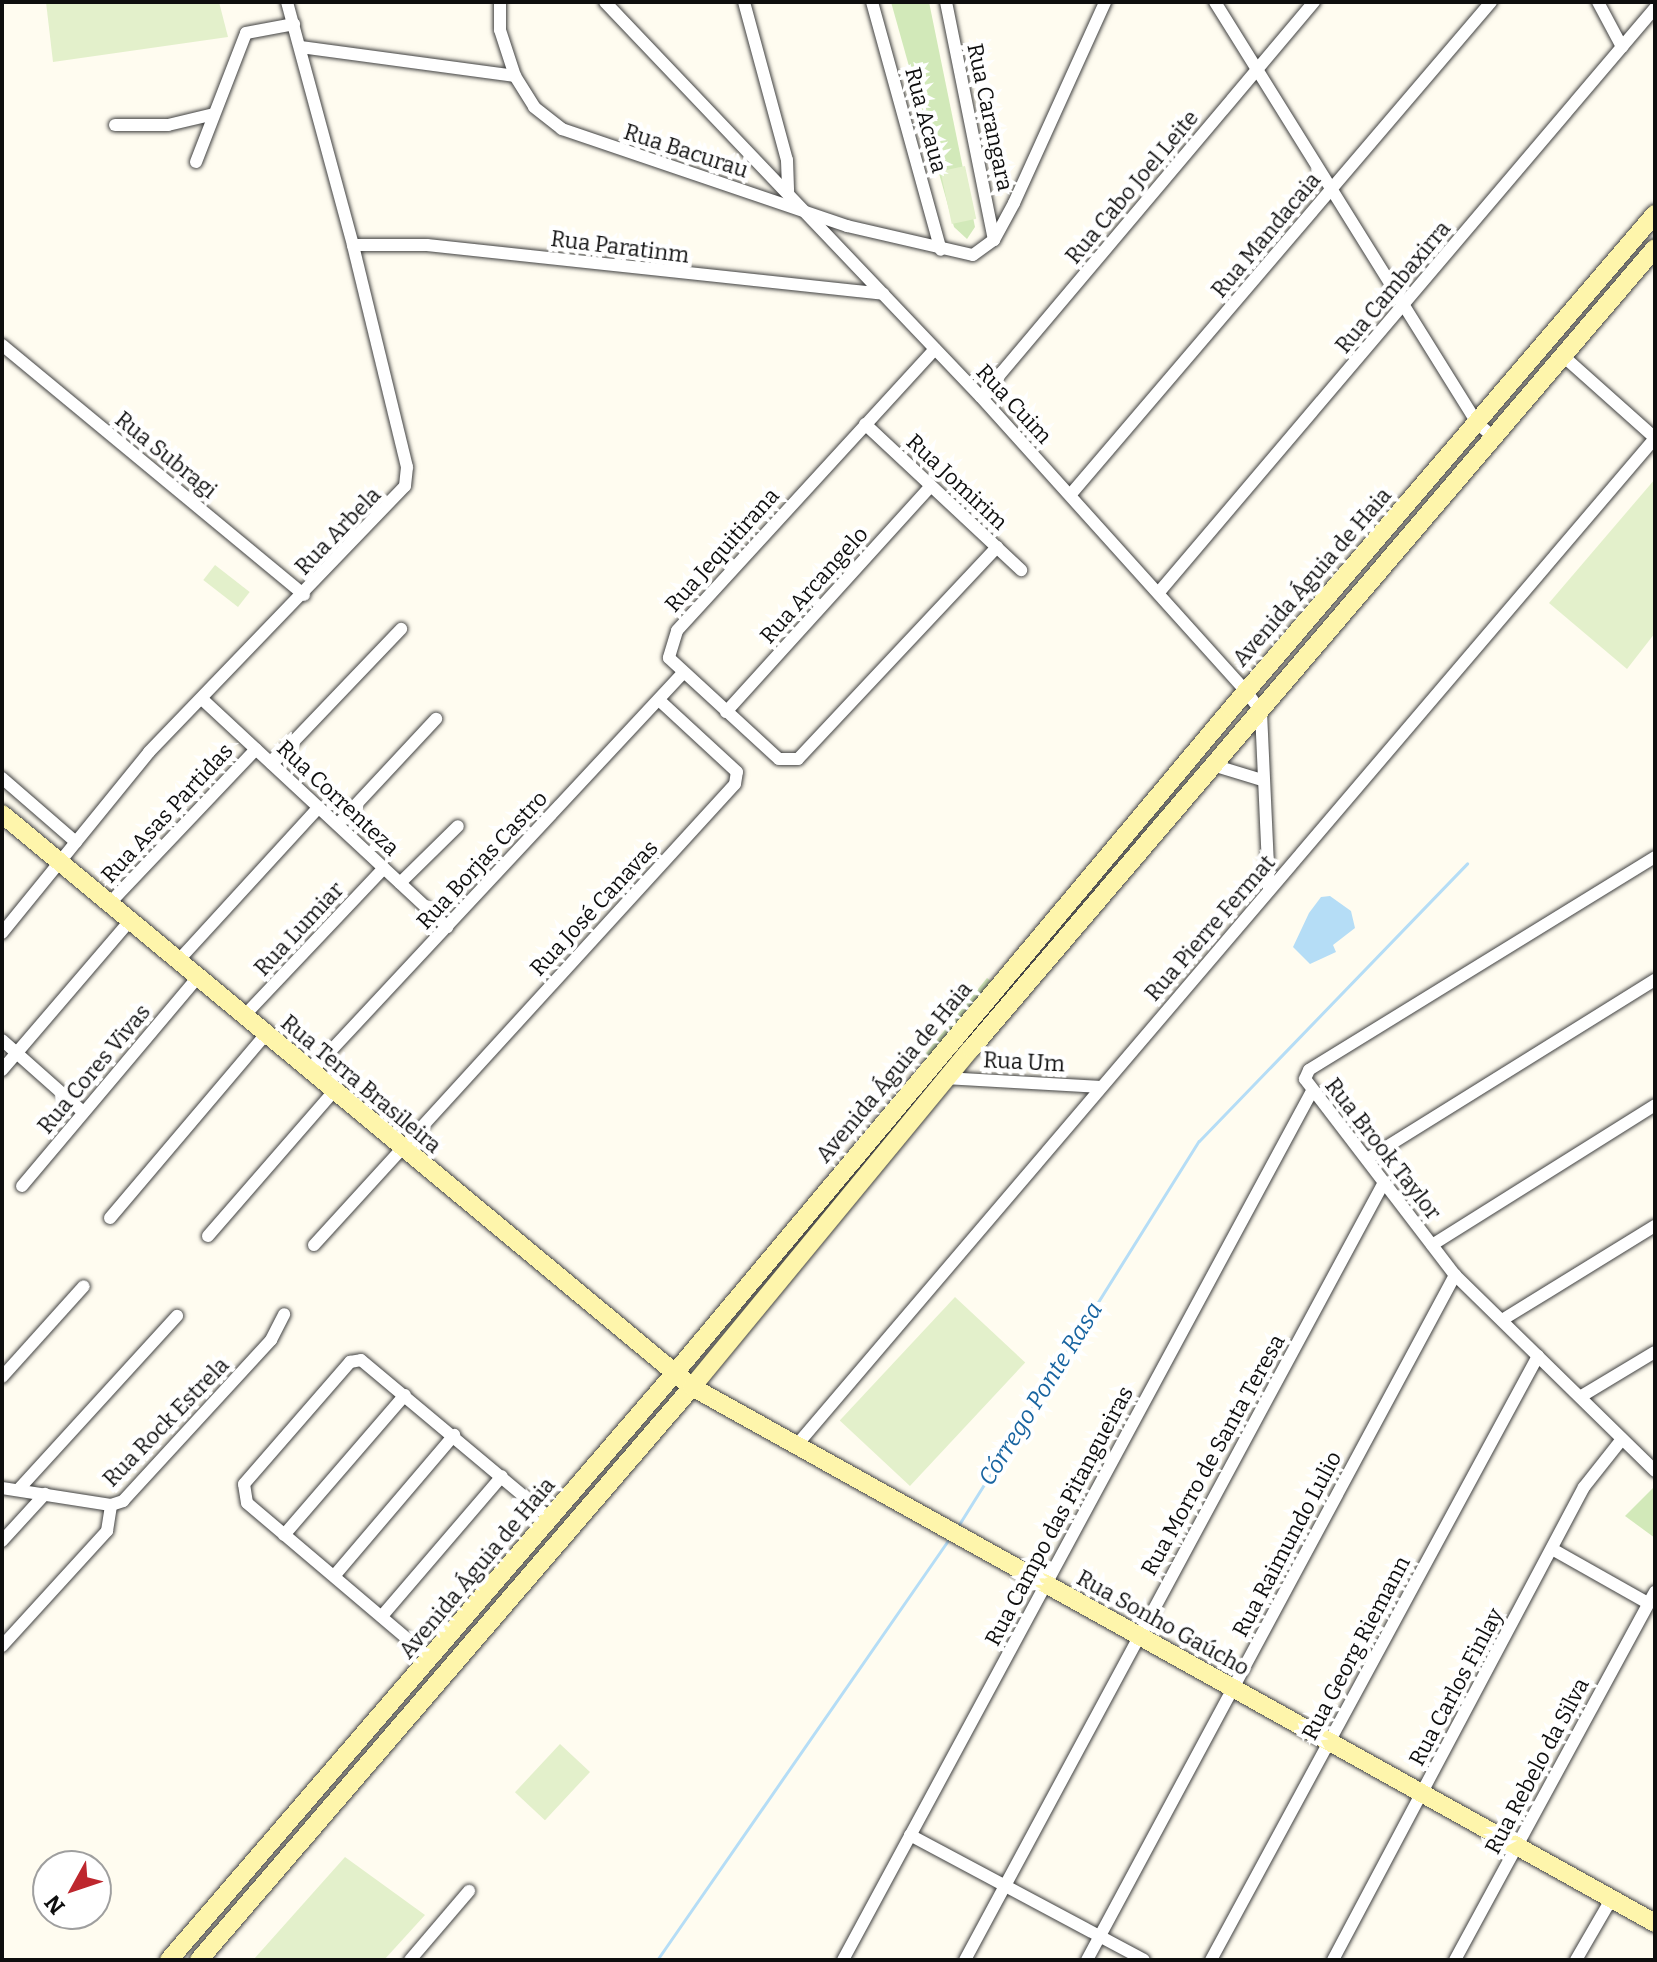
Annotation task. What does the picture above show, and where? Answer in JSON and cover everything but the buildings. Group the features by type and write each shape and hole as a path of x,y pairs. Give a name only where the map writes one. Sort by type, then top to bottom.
{"main road":[{"name":"Avenida Águia de Haia","path":"169,1960 674,1374 1246,691 1655,214"},
{"name":"Avenida Águia de Haia","path":"199,1960 692,1387 946,1078 1216,766 1562,355 1652,258"},
{"name":"Rua Terra Brasileira","path":"2,814 399,1148 692,1387"},
{"path":"968,1021 965,1037 976,1043"},
{"name":"Rua Sonho Gaúcho","path":"692,1387 1232,1689 1423,1791 1655,1923"}],"street":[{"name":"Rua Arbela","path":"59,865 149,752 395,501 407,478 353,245 287,2"},
{"name":"Rua Bacurau","path":"500,2 500,30 515,76 534,107 562,129 805,212 941,250 973,255 994,240"},
{"name":"Rua Cuim","path":"605,2 1071,494 1160,591 1261,712"},
{"path":"744,2 787,160 788,192"},
{"name":"Rua Acaua","path":"872,2 941,250"},
{"path":"994,240 1105,2"},
{"path":"1215,2 1476,422 1493,437"},
{"name":"Rua Cabo Joel Leite","path":"981,397 1314,2"},
{"name":"Rua Mandacaia","path":"1071,494 1491,2"},
{"path":"1598,2 1622,47"},
{"name":"Rua Carangara","path":"948,4 994,240"},
{"name":"Rua Cambaxirra","path":"1160,591 1655,8"},
{"path":"196,162 246,33 294,24"},
{"path":"301,47 515,76"},
{"path":"115,125 168,125 214,114"},
{"name":"Rua Paratinm","path":"353,245 403,243 883,294"},
{"name":"Rua Subragi","path":"2,345 304,595"},
{"name":"Rua Jequitirana","path":"683,673 667,653 677,631 935,349"},
{"path":"1562,355 1655,438"},
{"name":"Rua Jomirim","path":"865,424 1021,570"},
{"name":"Rua Pierre Fermat","path":"796,1446 1655,438"},
{"name":"Rua Arcangelo","path":"726,712 931,486"},
{"path":"683,673 779,759 798,759 997,547"},
{"path":"272,764 401,629"},
{"name":"Rua Borjas Castro","path":"310,1073 683,673"},
{"name":"Rua Correnteza","path":"202,699 447,927"},
{"name":"Rua José Canavas","path":"399,1148 738,781 737,772 659,700"},
{"path":"1261,712 1269,890"},
{"path":"338,824 436,719"},
{"name":"Rua Asas Partidas","path":"108,905 256,749"},
{"path":"1216,766 1262,780"},
{"path":"2,778 76,842"},
{"path":"177,962 319,807"},
{"path":"400,883 458,826"},
{"name":"Rua Brook Taylor","path":"1655,857 1309,1070 1305,1079 1455,1275 1655,1471"},
{"path":"2,933 59,865"},
{"name":"Rua Lumiar","path":"243,1017 384,868"},
{"path":"2,1070 129,922"},
{"name":"Rua Cores Vivas","path":"22,1186 197,978"},
{"path":"1367,1159 1655,980"},
{"path":"110,1218 265,1035"},
{"path":"2,1040 83,1112"},
{"name":"Rua Um","path":"946,1078 1100,1087"},
{"name":"Rua Campo das Pitangueiras","path":"843,1960 1312,1091"},
{"path":"208,1236 333,1092"},
{"path":"1432,1245 1655,1105"},
{"path":"314,1245 399,1148"},
{"name":"Rua Morro de Santa Teresa","path":"965,1960 1384,1182"},
{"path":"1502,1320 1655,1226"},
{"name":"Rua Raimundo Lulio","path":"1087,1960 1455,1275"},
{"path":"2,1377 84,1286"},
{"name":"Rua Rock Estrela","path":"2,1488 111,1505 128,1496 271,1340 284,1314"},
{"path":"18,1490 177,1316"},
{"path":"1580,1397 1655,1352"},
{"name":"Rua Georg Riemann","path":"1211,1960 1538,1356"},
{"path":"431,1659 247,1503 244,1484 350,1362 361,1360 550,1518"},
{"path":"284,1535 405,1395"},
{"path":"335,1575 454,1435"},
{"name":"Rua Carlos Finlay","path":"1333,1960 1584,1487 1622,1439"},
{"path":"382,1616 502,1476"},
{"path":"2,1541 45,1494"},
{"path":"2,1646 107,1531 111,1505"},
{"path":"1552,1549 1652,1597"},
{"name":"Rua Rebelo da Silva","path":"1455,1960 1652,1597"},
{"path":"910,1835 1004,1888 1144,1960"},
{"path":"410,1960 469,1891"},
{"path":"1576,1960 1612,1898"}],"green space":[{"path":"46,2 219,2 228,37 53,62"},
{"path":"891,2 929,2 975,227 967,239 954,227"},
{"path":"965,166 976,219 952,224 941,171"},
{"path":"1655,479 1655,633 1627,669 1549,603"},
{"path":"215,565 250,592 238,607 203,580"},
{"path":"987,978 992,982 926,1060 923,1057"},
{"path":"955,1297 1025,1362 910,1486 840,1421"},
{"path":"1655,1486 1655,1538 1625,1516"},
{"path":"560,1744 590,1772 545,1820 515,1792"},
{"path":"345,1857 425,1915 384,1960 253,1960"}],"water":[{"path":"1330,896 1351,911 1355,928 1333,945 1336,952 1310,964 1293,947 1309,913 1321,897"}],"waterway":[{"name":"Córrego Ponte Rasa","path":"958,1526 1199,1141 1467,863"},
{"name":"Córrego Ponte Rasa","path":"657,1960 949,1539"}]}
